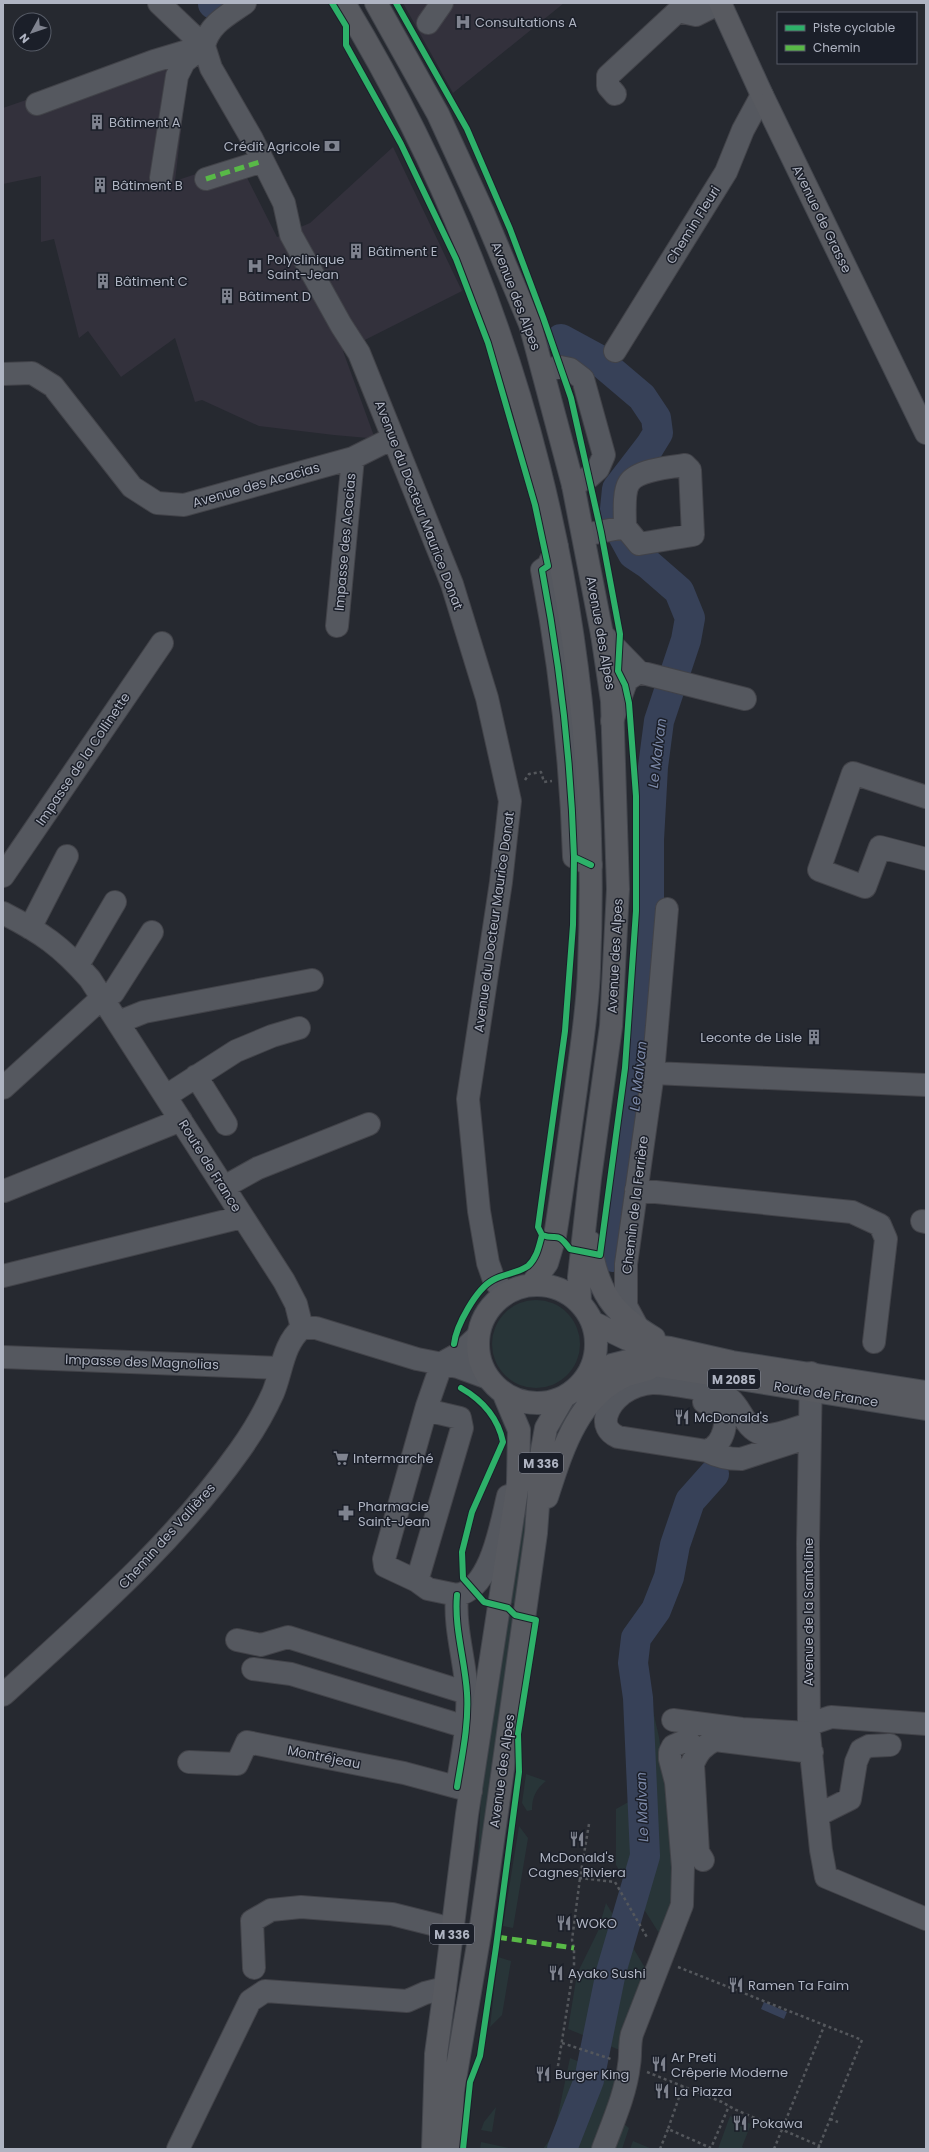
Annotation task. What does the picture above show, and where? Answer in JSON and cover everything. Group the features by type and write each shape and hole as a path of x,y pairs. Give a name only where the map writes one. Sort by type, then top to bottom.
{"main road":[{"name":"Avenue des Alpes","path":"344,3 401,101 453,211 498,326 529,426 557,547 569,609 585,734 590,793 591,865 589,970 583,1033 560,1204 552,1250 547,1263 532,1284"},
{"name":"Avenue des Alpes","path":"376,3 438,114 462,163 530,324 573,485 584,535 602,634 612,701 618,874 611,1026 579,1277 580,1303"},
{"name":"Avenue de Grasse","path":"720,3 762,95 921,411 926,433"},
{"path":"536,1533 557,1466 571,1432 584,1410 608,1386 665,1357 640,1330 609,1303 596,1275 586,1215"},
{"path":"532,1284 553,1286 563,1290 580,1303 592,1322 596,1344 594,1361 586,1377 576,1388 564,1397 554,1401 533,1403 522,1401 496,1385 482,1365 478,1350 480,1326 488,1309 505,1293 522,1286 532,1284"},
{"name":"Route de France","path":"592,1322 646,1345 665,1357"},
{"name":"Route de France","path":"586,1377 612,1365 628,1361 665,1357 810,1382 926,1409"},
{"name":"Route de France","path":"810,1382 926,1392"},
{"name":"M 336","path":"418,2149 436,2054 445,1988 452,1929 464,1789 518,1483 519,1430 496,1385"},
{"name":"Avenue des Alpes","path":"450,2149 453,2091 481,1925 536,1533 546,1428 564,1397"},
{"path":"433,2149 436,2054"}],"street":[{"name":"Avenue du Docteur Maurice Donat","path":"158,3 204,46 211,68 263,161 284,203 291,235 341,325 359,352 452,584 487,698 510,801 501,882 468,1099 479,1211 488,1263 494,1280 505,1293"},
{"path":"161,178 177,76 184,62 204,46 206,35 216,23 245,3"},
{"path":"428,24 442,3"},
{"path":"615,94 608,86 608,76 678,11 696,15 720,3"},
{"path":"37,104 85,85 204,46"},
{"name":"Chemin Fleuri","path":"615,350 726,172 743,130 762,95"},
{"path":"206,178 263,161"},
{"path":"543,370 560,368 570,369 583,379 604,455 598,469 588,477 573,485"},
{"name":"Avenue des Acacias","path":"3,374 32,373 53,386 132,487 157,503 184,505 353,458 393,438"},
{"name":"Impasse des Acacias","path":"337,626 353,458"},
{"path":"584,535 618,528"},
{"path":"557,547 548,566 542,570 557,663 570,779 574,857 591,865"},
{"path":"602,634 644,673 745,698"},
{"name":"Impasse de la Collinette","path":"3,876 162,643"},
{"path":"612,721 627,680 644,673"},
{"path":"926,797 853,773 819,870 865,887 880,847 926,859"},
{"path":"30,928 68,856"},
{"path":"78,965 115,902"},
{"name":"Chemin de la Ferrière","path":"640,1330 626,1306 626,1264 653,1073 667,909"},
{"name":"Route de France","path":"3,913 61,948 78,965 102,998 119,1022 291,1293 296,1304 302,1328"},
{"path":"3,1088 102,998 113,993 152,932"},
{"path":"119,1022 144,1012 312,980"},
{"path":"166,1096 236,1051 272,1036 299,1028"},
{"path":"653,1073 926,1085"},
{"path":"196,1076 226,1124"},
{"path":"4,1191 181,1120"},
{"path":"224,1187 258,1168 369,1124"},
{"path":"636,1190 852,1212 880,1225 886,1240 874,1342"},
{"path":"3,1276 242,1217"},
{"path":"596,1275 610,1278 615,1276 626,1264"},
{"path":"302,1328 316,1328 417,1359 442,1363 496,1385"},
{"name":"Chemin des Vallières","path":"3,1695 130,1580 187,1518 214,1485 250,1434 273,1392 280,1368 296,1333 302,1328"},
{"path":"478,1336 460,1353 442,1363 426,1410 384,1559 385,1566 416,1581 428,1589 457,1595 471,1588 484,1574 495,1544 518,1459"},
{"name":"Impasse des Magnolias","path":"3,1357 280,1368"},
{"name":"Avenue de la Santoline","path":"810,1382 810,1736 821,1850 826,1876 926,1919"},
{"path":"653,1383 721,1394 732,1400 749,1426 763,1435 809,1430 741,1459 717,1456 707,1451 618,1437 610,1432 606,1424 607,1410 622,1394 639,1386 653,1383"},
{"path":"639,1386 649,1393 719,1405 725,1415 721,1440 716,1446 707,1451"},
{"path":"416,1581 462,1428 460,1418 426,1410"},
{"path":"457,1595 455,1610 467,1693 464,1789"},
{"path":"237,1640 261,1645 288,1637 467,1693"},
{"path":"252,1669 291,1674 465,1729"},
{"path":"703,1860 698,1852 693,1764 697,1754 705,1745 715,1740 810,1736 831,1717 926,1724"},
{"path":"673,1720 810,1736"},
{"name":"Montréjeau","path":"189,1762 237,1764 247,1742 404,1773 464,1789"},
{"path":"818,1815 850,1799 856,1762 861,1750 869,1746 890,1745"},
{"path":"604,2149 618,2108 631,2039 661,1959 680,1914 684,1892 676,1782 693,1764"},
{"path":"254,1968 252,1921 271,1910 301,1908 392,1914 452,1929"},
{"path":"178,2149 250,2001 265,1991 407,2001 425,1993 445,1988"}],"path":[{"path":"510,801 529,774 541,772 544,782 570,779"},
{"path":"557,2072 574,1965 574,1948 572,1940 589,1824"},
{"path":"562,2043 627,2064 683,2086 819,2147 862,2040 825,2024 725,1987 661,1959 614,1882 580,1878"},
{"path":"774,2149 825,2024"},
{"path":"660,2149 683,2086"},
{"path":"668,2129 711,2148 729,2106"},
{"path":"830,2119 838,2122"}],"shaded area":[{"path":"403,3 564,3 453,93"},
{"name":"Polyclinique Saint-Jean","path":"173,49 188,72 175,181 238,160 277,237 310,223 393,147 462,291 343,351 374,436 368,438 259,426 202,400 195,402 175,338 121,377 88,331 79,338 54,239 41,242 41,176 3,184 3,108"},
{"path":"536,1300 553,1303 561,1307 573,1319 577,1327 580,1344 577,1361 573,1369 561,1381 553,1385 536,1388 519,1385 511,1381 499,1369 495,1361 492,1344 495,1327 499,1319 511,1307 519,1303"},
{"path":"530,1458 533,1458 520,1606 509,1602"},
{"path":"503,1611 517,1620 479,1876 477,1877 481,1796"},
{"path":"641,1659 659,1737 680,1892 664,1941 616,1865 616,1809 632,1800 632,1746 634,1717 620,1665"},
{"path":"526,1774 546,1781 535,1794 532,1810 527,1811 522,1803"},
{"path":"519,1826 528,1838 513,1928 503,1926"},
{"path":"606,1903 650,1976 622,2051 568,2029 577,1974 598,1931"},
{"path":"498,1957 511,1961 502,2015 490,2027"},
{"path":"570,2058 619,2078 599,2149 543,2149 554,2134"},
{"path":"496,2107 492,2132 481,2130 484,2122"},
{"path":"730,2116 751,2124 742,2147 745,2149 718,2149"},
{"path":"624,2124 629,2128 622,2149 609,2149"},
{"path":"633,2141 652,2149 630,2149"},
{"path":"481,2142 513,2149 480,2149"}],"water":[{"path":"764,2002 787,2012 784,2019 761,2009"}],"waterway":[{"name":"Le Malvan","path":"561,339 596,358 642,397 656,418 658,433 650,446 617,489 615,509 621,532 633,554 648,564 679,591 690,618 686,640 659,721 653,767 649,840 649,954 639,1079 613,1257"},
{"name":"Le Malvan","path":"562,2149 589,2080 611,1972 645,1856 638,1698 633,1663 636,1638 656,1610 669,1577 675,1545 690,1501 714,1474"}],"marked path":[{"path":"206,179 263,161"},
{"path":"497,1937 574,1948"}],"cycle path":[{"path":"332,3 346,26 346,45 401,144 456,259 488,343 535,505 548,566 542,570 564,713 573,821 574,857 591,865"},
{"path":"396,3 467,129 510,229 543,317 571,398 601,532 620,634 618,671 625,685 629,703 636,796 636,911 625,1068 600,1255 570,1249 559,1238 542,1235 538,1227 565,1031 573,925 574,857"},
{"path":"454,1344 463,1318 480,1291 493,1280 528,1266 536,1256 542,1235"},
{"path":"461,1388 476,1398 488,1410 501,1433 503,1442 472,1512 462,1552 463,1578 484,1602 508,1608 515,1615 536,1620 518,1734 519,1772 496,1947 480,2056 470,2082 463,2149"},
{"path":"457,1595 456,1607 458,1632 467,1693 465,1740 457,1787"}],"place":[{"name":"Consultations A","path":"463,22"},
{"name":"Bâtiment A","path":"97,122"},
{"name":"Crédit Agricole","path":"332,146"},
{"name":"Bâtiment B","path":"100,185"},
{"name":"Bâtiment E","path":"356,251"},
{"name":"Polyclinique Saint-Jean","path":"255,266"},
{"name":"Bâtiment C","path":"103,281"},
{"name":"Bâtiment D","path":"227,296"},
{"name":"Leconte de Lisle","path":"814,1037"},
{"name":"McDonald's","path":"682,1417"},
{"name":"Intermarché","path":"341,1458"},
{"name":"Pharmacie Saint-Jean","path":"346,1513"},
{"name":"McDonald's Cagnes Riviera","path":"577,1839"},
{"name":"WOKO","path":"564,1923"},
{"name":"Ayako Sushi","path":"556,1973"},
{"name":"Ramen Ta Faim","path":"736,1985"},
{"name":"Ar Preti Crêperie Moderne","path":"659,2064"},
{"name":"Burger King","path":"543,2074"},
{"name":"La Piazza","path":"662,2091"},
{"name":"Pokawa","path":"740,2123"}]}
